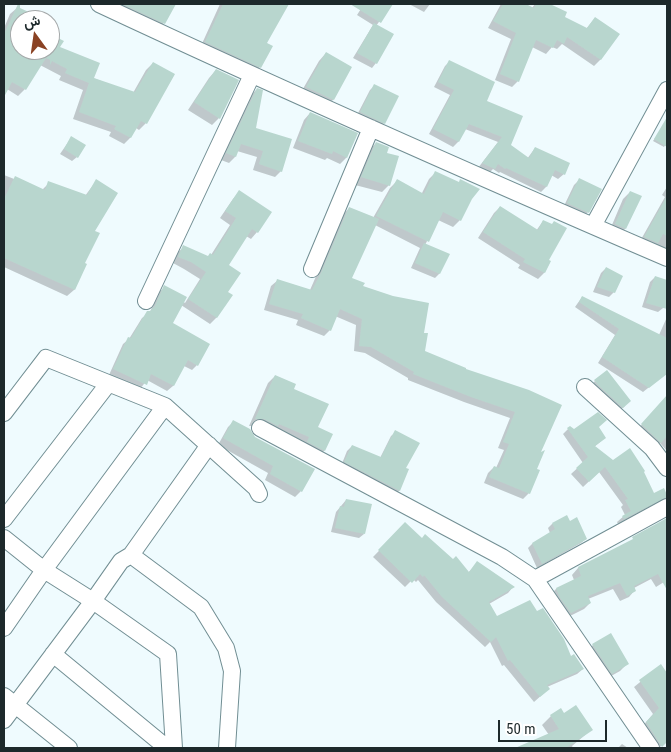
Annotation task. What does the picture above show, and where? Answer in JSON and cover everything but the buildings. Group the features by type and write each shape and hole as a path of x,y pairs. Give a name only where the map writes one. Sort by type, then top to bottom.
{"street":[{"path":"99,4 252,75 667,258"},
{"path":"146,302 252,75"},
{"path":"593,226 667,90"},
{"path":"312,269 371,128"},
{"path":"4,413 46,358 165,406 256,488 259,494"},
{"path":"4,519 108,384"},
{"path":"586,387 652,448 667,468"},
{"path":"6,622 165,406"},
{"path":"260,428 502,557 535,579 651,748"},
{"path":"4,720 9,701 53,654 121,561 131,555 209,445"},
{"path":"535,579 667,507"},
{"path":"4,538 44,570 93,601 168,654 174,748"},
{"path":"131,555 202,608 226,648 232,671 227,748"},
{"path":"53,654 167,748"},
{"path":"9,701 69,748"}]}
